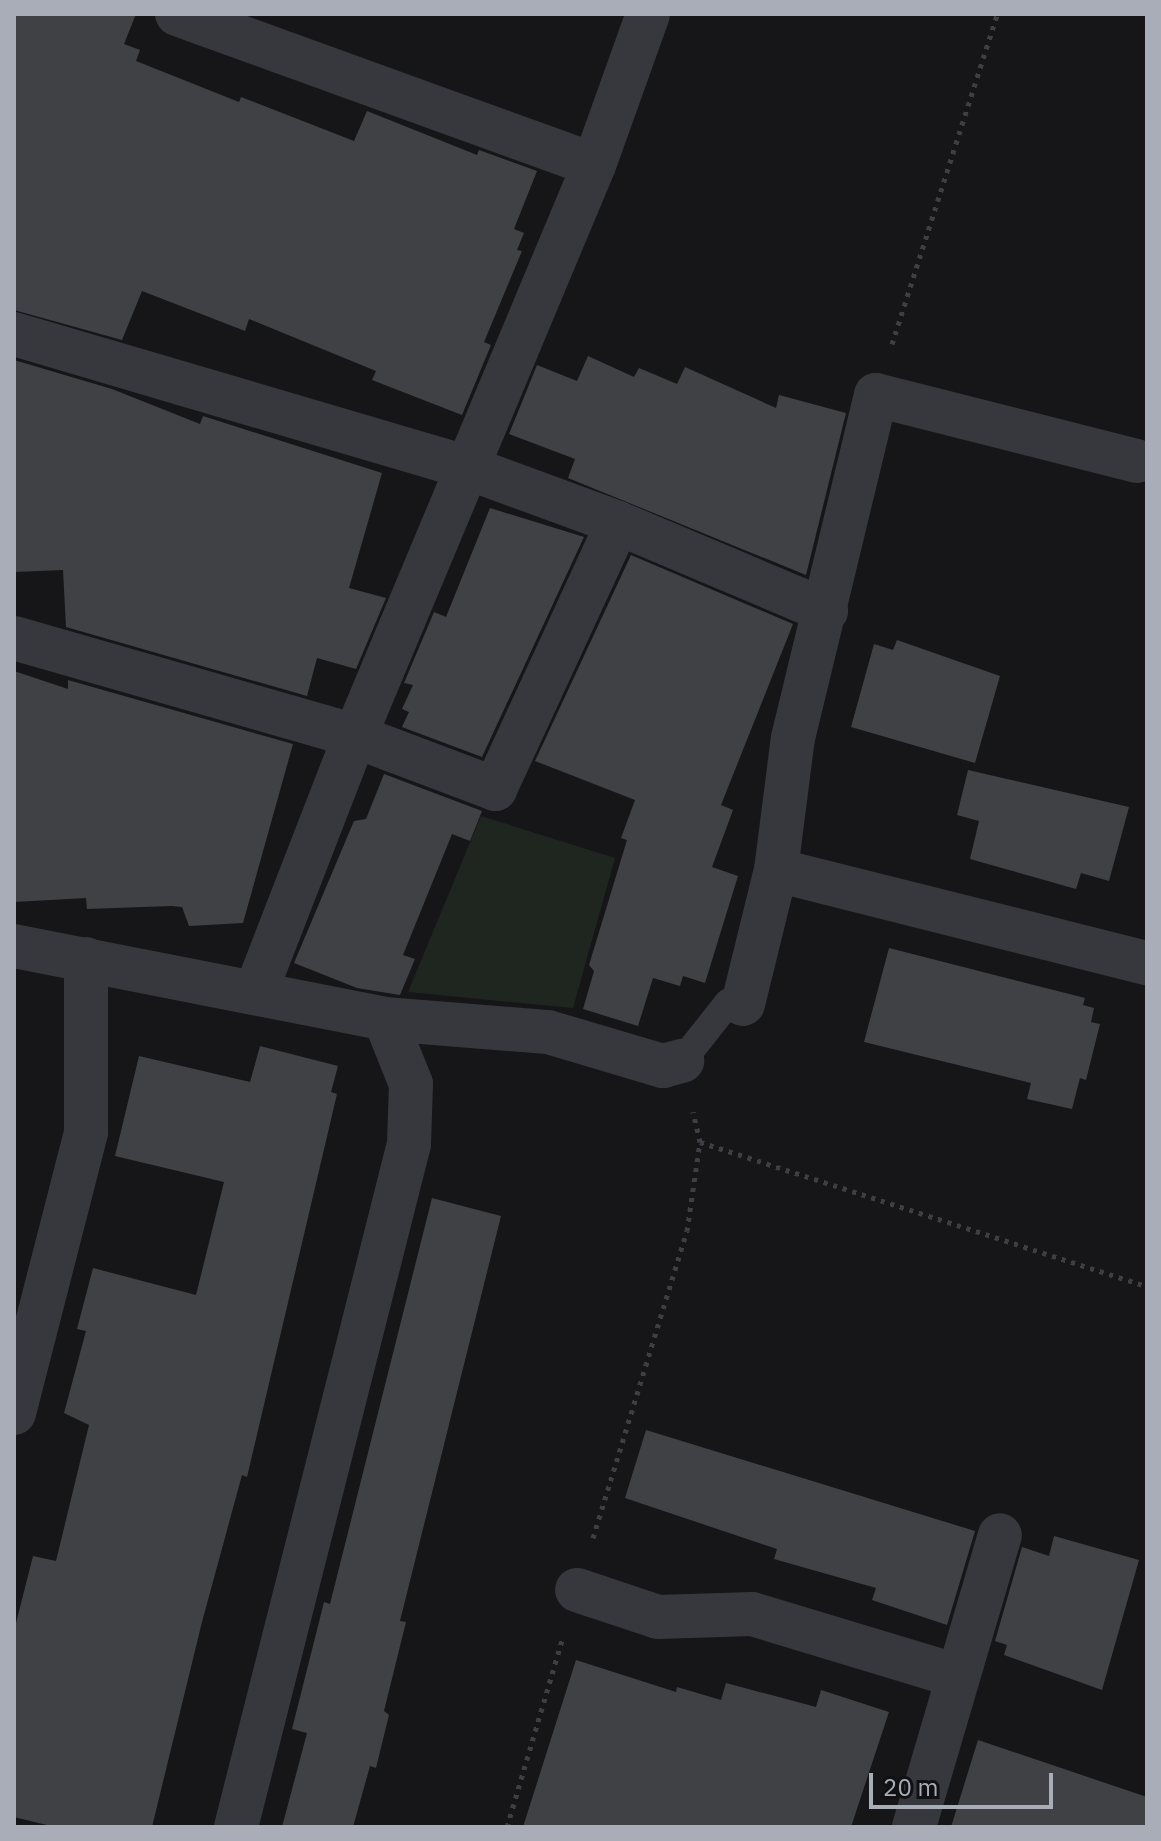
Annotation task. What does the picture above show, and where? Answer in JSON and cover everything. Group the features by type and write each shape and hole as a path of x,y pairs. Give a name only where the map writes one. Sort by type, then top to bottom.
{"street":[{"path":"177,14 594,165"},
{"path":"256,991 355,736 594,165 648,14"},
{"path":"14,334 466,467 618,523 826,611"},
{"path":"743,1004 776,870 793,738 876,395 1137,461"},
{"path":"14,638 355,736 495,789 618,523"},
{"path":"776,870 1147,963"},
{"path":"14,946 256,991 385,1019 548,1032 663,1066 682,1061"},
{"path":"14,1413 86,1132 86,959"},
{"path":"236,1827 409,1144 411,1084 385,1019"},
{"path":"914,1827 1000,1535"},
{"path":"577,1590 658,1617 752,1614 958,1676"}],"lane":[{"path":"682,1061 728,1003 743,1004"}],"path":[{"path":"876,395 997,14"},
{"path":"507,1827 687,1231 700,1142 682,1061"},
{"path":"700,1142 1147,1286"}],"shaded area":[{"path":"481,816 615,858 573,1008 408,992"}],"building":[{"path":"14,14 136,14 124,44 140,50 136,61 239,102 241,97 354,141 367,111 477,155 479,150 537,171 514,229 524,233 517,250 522,251 484,342 491,345 462,415 372,380 376,371 249,319 245,331 142,291 122,340 14,310"},
{"path":"588,356 634,377 639,368 677,384 685,367 776,408 779,395 846,413 806,575 568,478 575,459 509,434 537,365 577,381"},
{"path":"14,360 112,389 200,424 203,416 382,473 349,588 386,598 356,669 317,658 307,696 66,627 63,570 14,572"},
{"path":"490,508 584,537 482,757 402,727 409,712 402,709 413,685 404,683 434,612 446,617"},
{"path":"631,555 793,624 721,805 733,810 712,867 738,876 705,983 683,976 680,986 653,978 638,1026 583,1009 594,971 589,965 627,840 621,838 635,800 535,761"},
{"path":"897,640 1000,676 975,763 851,727 874,644 893,650"},
{"path":"14,671 68,689 68,680 293,744 243,923 189,926 182,907 87,909 86,898 14,902"},
{"path":"968,770 1129,807 1109,881 1081,873 1076,889 970,859 979,821 957,815"},
{"path":"384,774 482,811 470,841 452,834 403,955 415,959 400,995 357,988 294,963 354,821 366,819"},
{"path":"889,948 1085,998 1083,1005 1094,1008 1091,1022 1100,1024 1086,1080 1080,1078 1072,1109 1027,1099 1031,1083 864,1042"},
{"path":"260,1046 338,1066 331,1092 337,1094 247,1477 242,1475 202,1622 152,1827 55,1827 14,1817 14,1631 33,1556 56,1561 89,1425 64,1413 86,1331 77,1329 93,1268 196,1295 224,1182 115,1156 139,1056 250,1082"},
{"path":"432,1198 501,1216 400,1621 406,1622 384,1711 389,1715 376,1768 370,1766 353,1827 282,1827 307,1733 292,1729 324,1602 330,1604"},
{"path":"646,1430 975,1531 947,1625 872,1600 876,1588 774,1559 777,1549 625,1498"},
{"path":"1054,1536 1139,1560 1102,1690 1004,1655 1007,1645 995,1641 1022,1547 1049,1556"},
{"path":"576,1660 676,1692 677,1687 721,1700 726,1683 816,1707 821,1690 889,1712 851,1827 523,1827"},
{"path":"978,1740 1147,1797 1147,1827 951,1827"}]}
